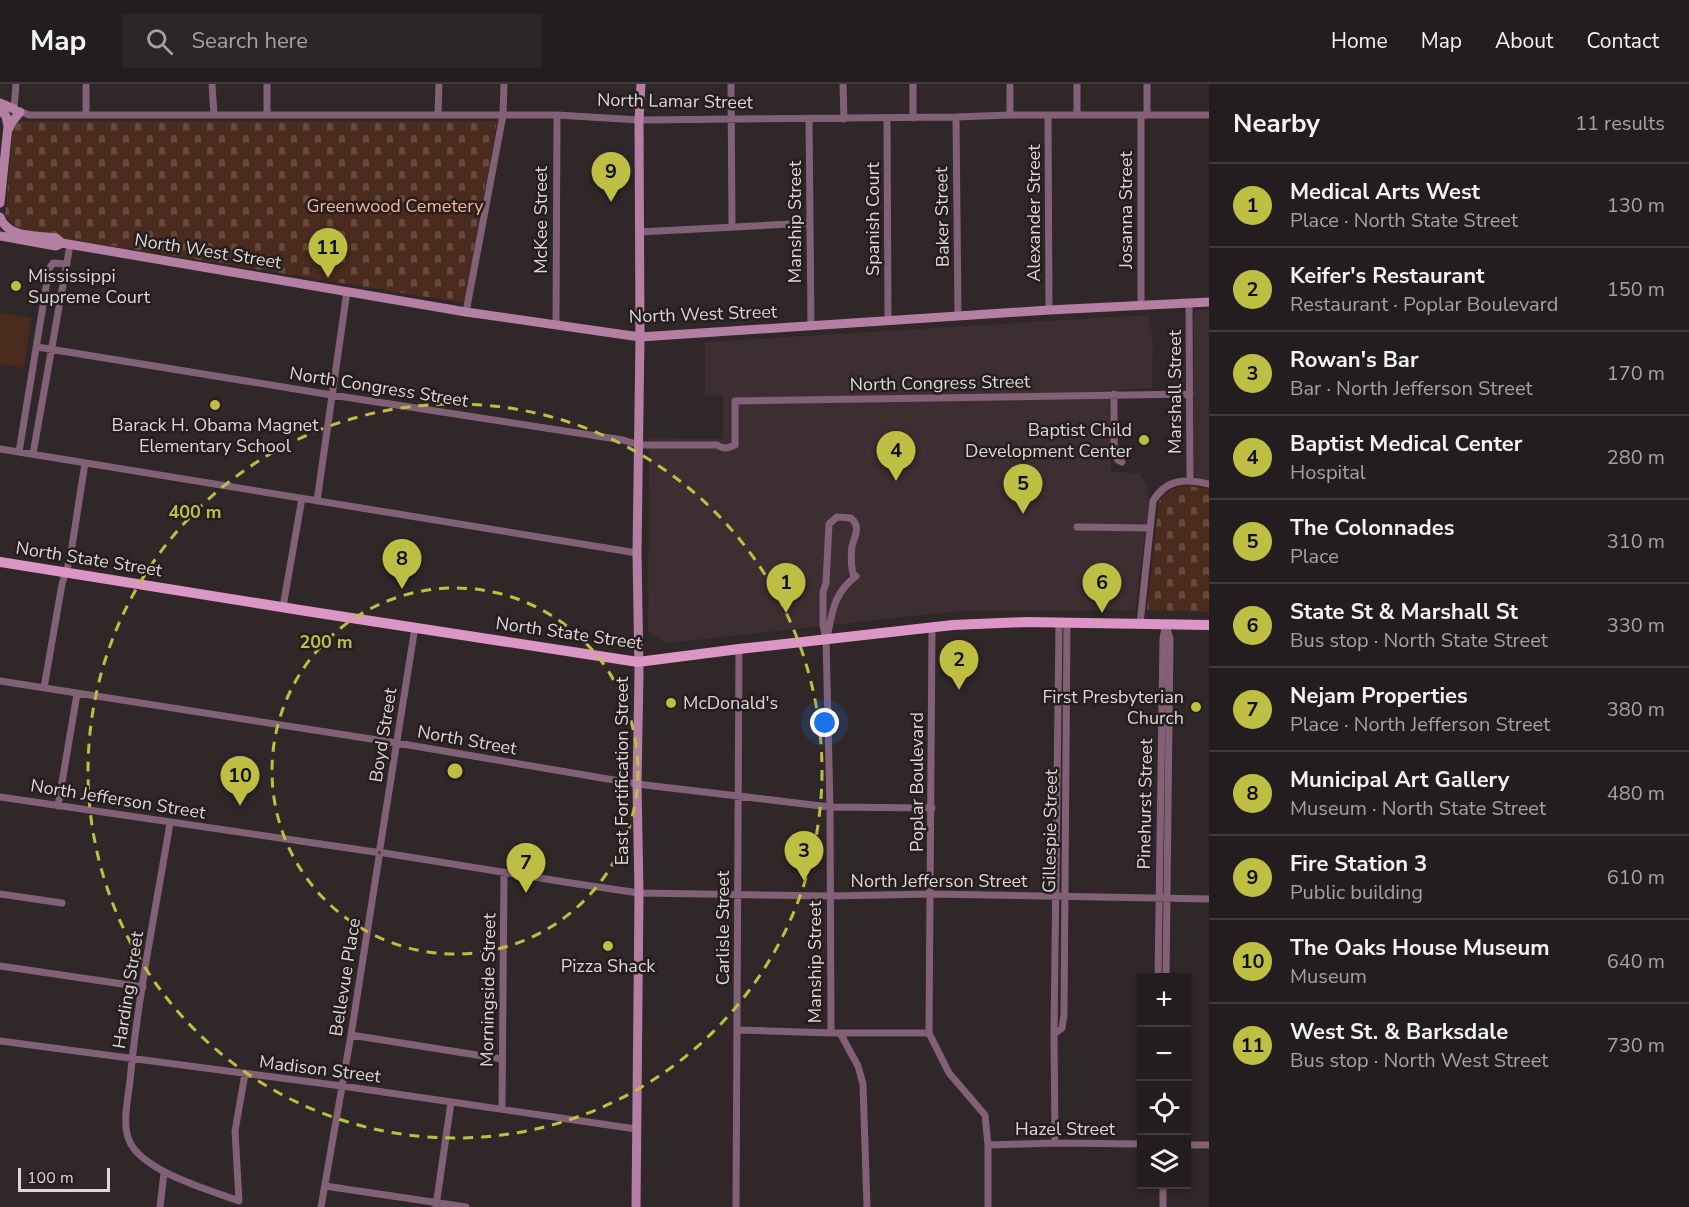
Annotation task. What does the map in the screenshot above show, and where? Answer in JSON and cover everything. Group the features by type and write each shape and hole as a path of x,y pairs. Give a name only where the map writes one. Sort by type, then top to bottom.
{"main road":[{"name":"North State Street","path":"0,562 638,662 980,623 1209,626"}],"street":[{"path":"7,133 17,110 16,84"},
{"path":"86,84 86,115"},
{"path":"212,84 214,115"},
{"path":"267,84 267,115"},
{"path":"438,115 439,84"},
{"path":"466,312 503,115 504,84"},
{"name":"East Fortification Street","path":"636,1207 639,893 637,553 641,84"},
{"path":"731,84 732,227"},
{"path":"843,84 844,119"},
{"path":"913,84 913,118"},
{"path":"1010,84 1010,115"},
{"path":"1077,84 1077,115"},
{"name":"Josanna Street","path":"1141,305 1144,115 1147,84"},
{"name":"North Lamar Street","path":"0,103 29,115 557,115 639,120 1209,115"},
{"path":"0,110 6,116 7,133 0,203"},
{"name":"McKee Street","path":"556,324 557,115"},
{"name":"Alexander Street","path":"1048,115 1049,310"},
{"name":"Baker Street","path":"956,117 958,316"},
{"name":"Spanish Court","path":"887,118 888,320"},
{"name":"Manship Street","path":"809,119 811,325"},
{"name":"North West Street","path":"0,217 5,227 16,232 56,238 66,244"},
{"path":"639,232 810,223"},
{"name":"North West Street","path":"0,236 56,246 66,244 466,312 640,337 1049,310 1209,302"},
{"path":"33,454 67,264 66,244"},
{"path":"19,452 50,265 56,262 67,264"},
{"path":"317,501 348,291"},
{"name":"Marshall Street","path":"1140,624 1153,501 1157,494 1176,481 1190,480 1189,303"},
{"name":"North Congress Street","path":"37,347 623,440 639,446 717,445 727,448 735,445 735,400 1190,394"},
{"path":"1114,394 1114,453 1122,462"},
{"path":"0,449 637,553"},
{"path":"44,688 62,584 70,559 85,463"},
{"path":"1190,480 1209,484"},
{"path":"283,607 302,498"},
{"name":"Manship Street","path":"826,639 838,595 856,576 852,571 852,547 857,533 856,525 850,518 837,517 830,524 826,583 823,592 830,807 831,1033"},
{"path":"1077,527 1150,528"},
{"name":"Gillespie Street","path":"1055,1143 1055,897 1063,623"},
{"name":"Gillespie Street","path":"1054,1034 1060,1031 1064,1020 1063,623"},
{"name":"Pinehurst Street","path":"1162,973 1168,851 1170,639 1166,625"},
{"name":"Pinehurst Street","path":"1162,973 1158,898 1163,639 1166,625"},
{"name":"Boyd Street","path":"380,852 415,627"},
{"name":"Poplar Boulevard","path":"932,628 929,1033 949,1073 985,1115 988,1145 988,1207"},
{"name":"Carlisle Street","path":"736,1207 739,649"},
{"name":"North Street","path":"0,681 397,743 637,784 830,807 932,808"},
{"path":"58,806 77,694"},
{"name":"North Jefferson Street","path":"0,797 380,852 639,893 830,896 931,894 1209,899"},
{"path":"1160,800 1168,800"},
{"name":"Harding Street","path":"164,1173 143,1158 129,1141 126,1120 132,1058 170,823"},
{"path":"1159,851 1168,851"},
{"name":"Bellevue Place","path":"321,1207 380,852"},
{"name":"Morningside Street","path":"502,1109 504,872"},
{"path":"0,894 62,903"},
{"path":"0,966 143,987"},
{"path":"738,1030 929,1033"},
{"name":"Manship Street","path":"840,1033 858,1066 863,1084 867,1207"},
{"path":"351,1035 502,1059"},
{"name":"Madison Street","path":"0,1041 342,1086 636,1129"},
{"path":"160,1207 164,1173 239,1201 235,1131 245,1074"},
{"path":"436,1205 451,1102"},
{"name":"Hazel Street","path":"988,1145 1137,1144"},
{"path":"1191,1145 1209,1145"},
{"path":"325,1186 436,1205 466,1207"},
{"path":"1163,1189 1163,1207"}],"shaded area":[{"path":"1196,310 1209,310 1209,481 1194,475 1194,314"},
{"path":"1149,315 1153,345 1152,388 1109,390 1111,472 1140,473 1148,489 1148,510 1135,610 969,610 667,643 648,632 649,438 723,439 723,395 705,396 705,342"}],"green space":[{"name":"Greenwood Cemetery","path":"21,121 497,121 464,303 21,231 5,216 13,126"},
{"path":"0,313 31,318 24,368 0,364"},
{"path":"1182,485 1209,489 1209,612 1147,610 1159,501 1168,492"}],"place":[{"name":"Fire Station 3","path":"611,202"},
{"name":"West St. & Barksdale","path":"328,278"},
{"name":"Mississippi Supreme Court","path":"16,286"},
{"name":"Barack H. Obama Magnet Elementary School","path":"215,405"},
{"name":"Baptist Child Development Center","path":"1144,440"},
{"name":"Baptist Medical Center","path":"896,481"},
{"name":"The Colonnades","path":"1023,514"},
{"name":"Municipal Art Gallery","path":"402,589"},
{"name":"Medical Arts West","path":"786,613"},
{"name":"State St & Marshall St","path":"1102,613"},
{"name":"Keifer's Restaurant","path":"959,690"},
{"name":"McDonald's","path":"671,703"},
{"name":"First Presbyterian Church","path":"1196,707"},
{"name":"The Oaks House Museum","path":"240,806"},
{"name":"Rowan's Bar","path":"804,881"},
{"name":"Nejam Properties","path":"526,893"},
{"name":"Pizza Shack","path":"608,946"}]}
